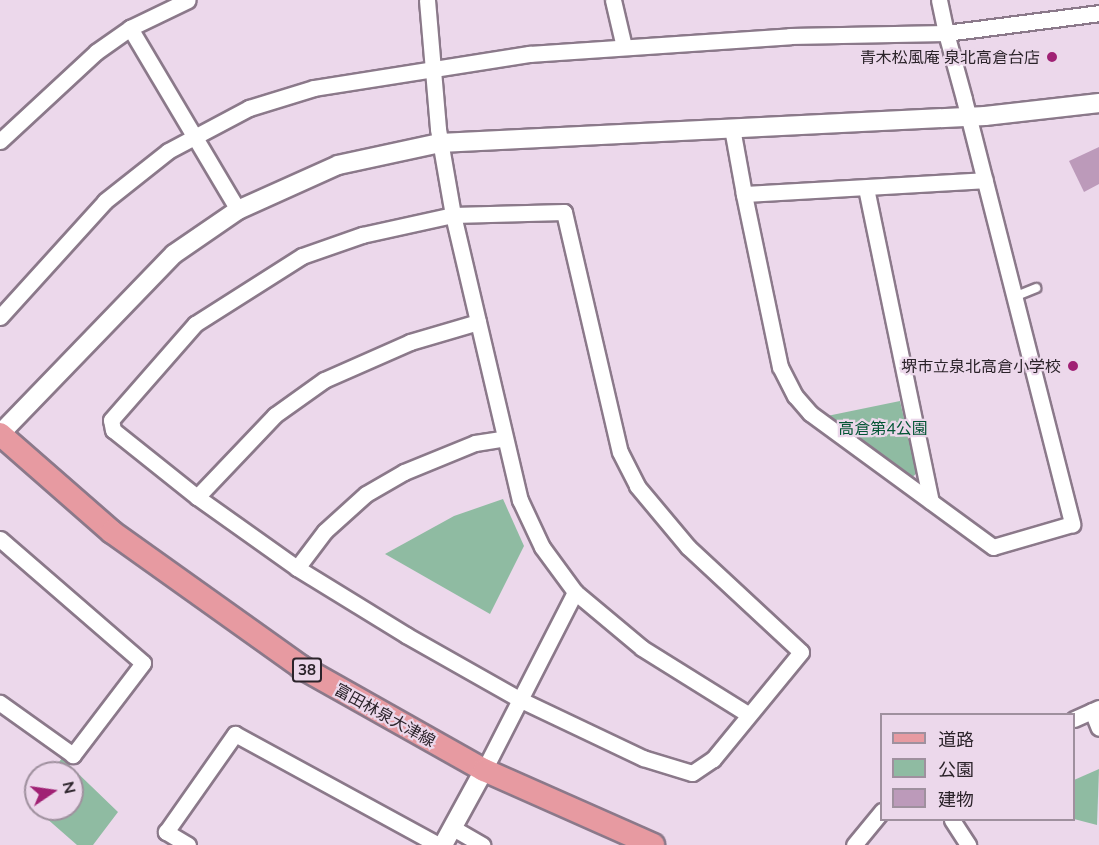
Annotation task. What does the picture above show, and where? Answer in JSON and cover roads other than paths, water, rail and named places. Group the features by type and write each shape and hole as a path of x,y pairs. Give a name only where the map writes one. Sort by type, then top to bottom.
{"main road":[{"name":"富田林泉大津線","path":"0,434 112,532 211,605 301,666 484,770 653,845"}],"street":[{"path":"0,141 44,96 130,28 188,0"},
{"path":"427,0 440,143 453,215 505,438 524,509 542,547 575,592 642,648 746,713"},
{"path":"614,0 624,47"},
{"path":"732,128 780,367 795,396 810,413 993,547 1072,524 939,0"},
{"path":"0,317 105,201 195,132 314,88 432,66 624,47 789,36 946,33 1099,13"},
{"path":"130,28 195,132 238,210"},
{"path":"0,434 140,284 238,210 338,165 440,143 969,117 1099,103"},
{"path":"744,194 985,180"},
{"path":"866,188 931,501"},
{"path":"564,212 620,452 637,486 688,547 801,652 746,713 713,759 693,773 643,758 519,699 297,568 197,496 113,430 111,420 149,371 195,324 302,256 362,235 453,215 564,212"},
{"path":"197,496 275,415 324,380 410,342 478,322"},
{"path":"297,568 325,531 366,495 404,471 475,443 505,438"},
{"path":"0,539 142,663 73,755 0,703"},
{"path":"188,845 166,832 235,734 441,845 453,828 484,770 575,592"},
{"path":"1075,719 1096,710 1099,728"},
{"path":"854,845 880,813"},
{"path":"953,821 968,845"},
{"path":"453,828 483,845"}],"lane":[{"path":"1014,297 1036,288"}],"place":[{"name":"青木松風庵 泉北高倉台店","path":"1052,57"},
{"name":"堺市立泉北高倉小学校","path":"1073,366"}],"park label":[{"name":"高倉第4公園","path":"883,428"}]}
